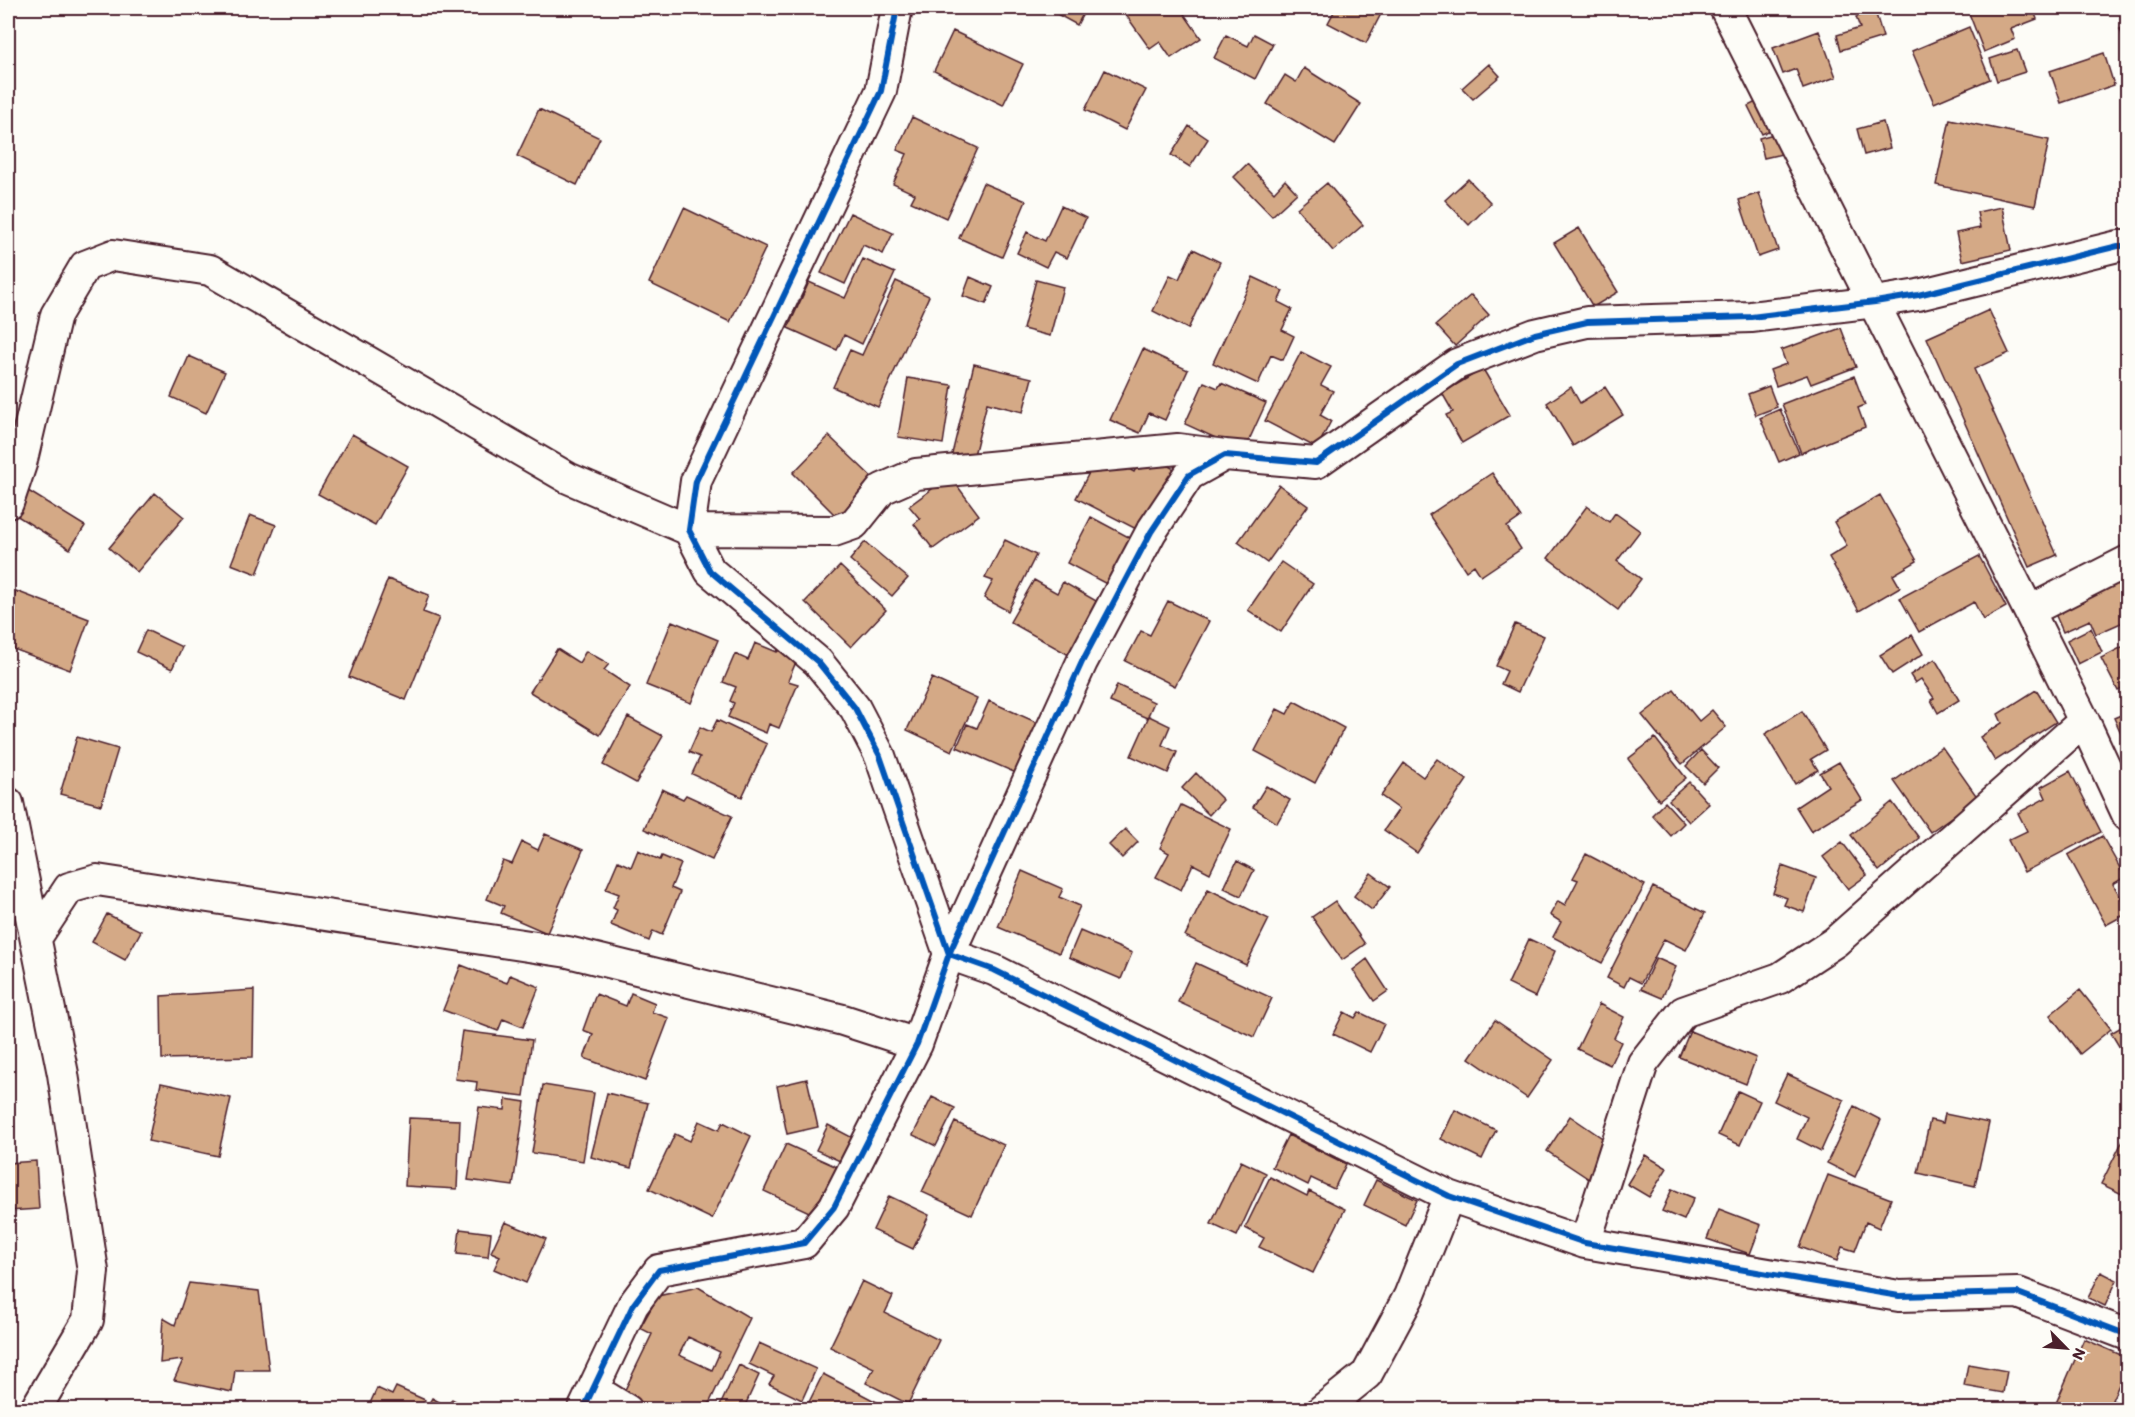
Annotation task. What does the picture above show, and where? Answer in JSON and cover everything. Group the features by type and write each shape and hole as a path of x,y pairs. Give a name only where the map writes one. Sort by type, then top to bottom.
{"street":[{"path":"897,8 881,91 696,481 689,530 710,571 818,662 855,708 880,756 949,954"},
{"path":"1725,8 2030,611 2127,816"},
{"path":"8,503 21,464 56,315 85,266 113,255 210,270 568,478 689,530 834,531 854,524 882,489 916,474 1178,449 1316,463 1457,364 1535,334 1587,322 1751,317 1875,302 1918,295 2118,246 2127,246"},
{"path":"627,1410 588,1399 633,1305 659,1270 804,1243 834,1208 917,1044 949,954 1082,662 1151,532 1189,475 1225,455"},
{"path":"2030,611 2127,561"},
{"path":"1585,1243 1644,1063 1683,1012 1780,978 1835,942 2084,721"},
{"path":"8,803 63,1074 93,1271 87,1320 35,1410"},
{"path":"36,938 69,888 97,880 568,952 843,1020 917,1044"},
{"path":"949,954 994,970 1449,1196 1585,1243 1899,1296 2018,1293 2127,1335"},
{"path":"1322,1410 1367,1374 1409,1296 1449,1196"}],"building":[{"path":"1058,8 1086,8 1077,25 1055,13"},
{"path":"1121,8 1180,8 1201,38 1171,58 1160,42 1150,49"},
{"path":"1336,8 1347,11 1348,8 1384,8 1366,43 1328,23"},
{"path":"1967,8 2033,8 2037,19 2011,29 2015,39 1984,52"},
{"path":"1875,11 1883,37 1841,50 1837,35 1860,28 1856,17"},
{"path":"2128,26 2128,52 2120,29"},
{"path":"1969,27 1990,79 1934,103 1912,51"},
{"path":"953,31 1023,64 1003,105 934,71"},
{"path":"1819,31 1836,77 1803,89 1796,69 1783,74 1773,48"},
{"path":"1254,34 1273,44 1255,79 1214,58 1226,35 1248,46"},
{"path":"2017,50 2025,72 1997,81 1990,59"},
{"path":"2104,53 2114,85 2061,103 2050,71"},
{"path":"1489,64 1500,76 1473,99 1462,88"},
{"path":"1304,68 1361,104 1335,145 1267,104 1285,75 1296,82"},
{"path":"1105,70 1146,90 1125,130 1085,110"},
{"path":"1762,99 1777,127 1762,134 1748,106"},
{"path":"539,109 600,138 577,185 517,156"},
{"path":"912,117 978,148 946,218 911,202 915,194 893,184 907,154 897,150"},
{"path":"1950,119 2049,140 2035,206 1936,185"},
{"path":"1883,122 1890,148 1864,155 1857,129"},
{"path":"1189,126 1208,139 1190,167 1171,155"},
{"path":"1781,132 1786,153 1764,158 1759,138"},
{"path":"1247,164 1274,192 1285,180 1297,193 1272,216 1234,177"},
{"path":"1468,179 1491,203 1469,225 1445,200"},
{"path":"983,183 1026,201 1002,257 959,238"},
{"path":"1327,183 1363,225 1333,251 1297,208"},
{"path":"1759,193 1778,250 1758,257 1739,200"},
{"path":"1061,206 1086,218 1067,258 1054,252 1046,267 1017,253 1027,232 1045,241"},
{"path":"2002,207 2011,250 1962,261 1956,233 1980,228 1977,212"},
{"path":"684,208 766,247 730,322 649,283"},
{"path":"850,213 893,233 883,254 863,245 845,284 821,273"},
{"path":"1579,228 1618,292 1593,307 1554,243"},
{"path":"1193,249 1220,262 1188,329 1153,311 1170,275 1179,279"},
{"path":"863,259 895,273 862,344 844,335 837,350 788,328 809,282 845,298"},
{"path":"970,277 993,287 986,304 963,296"},
{"path":"1253,277 1283,291 1278,302 1292,309 1282,330 1294,336 1283,360 1271,355 1258,384 1213,363"},
{"path":"1036,280 1063,287 1050,336 1023,329"},
{"path":"896,281 929,296 878,407 833,387 850,350 862,355"},
{"path":"1471,295 1489,315 1455,346 1436,325"},
{"path":"1989,310 2009,353 1974,369 2057,555 2029,567 1927,338"},
{"path":"1841,328 1856,367 1811,384 1807,375 1776,386 1770,370 1786,364 1781,350"},
{"path":"1143,349 1188,370 1165,420 1149,413 1140,433 1110,420"},
{"path":"1301,352 1331,367 1321,385 1333,391 1320,415 1331,421 1317,448 1265,421"},
{"path":"189,356 225,372 206,413 171,397"},
{"path":"974,364 1032,378 1023,412 987,403 971,467 950,462"},
{"path":"1483,369 1510,415 1462,443 1446,415 1453,412 1442,393"},
{"path":"1854,376 1865,405 1858,408 1865,427 1801,453 1782,404"},
{"path":"908,378 952,385 943,444 898,437"},
{"path":"1204,382 1218,388 1221,383 1266,403 1244,451 1185,424"},
{"path":"1769,386 1777,407 1756,415 1748,394"},
{"path":"1571,387 1580,403 1605,387 1623,415 1573,446 1547,403"},
{"path":"1780,409 1799,453 1779,462 1760,418"},
{"path":"352,434 408,466 375,525 318,494"},
{"path":"829,436 878,483 841,521 793,473"},
{"path":"1144,453 1176,470 1144,533 1076,498 1092,467 1101,472 1108,458 1134,472"},
{"path":"1492,473 1521,517 1507,527 1521,549 1481,576 1474,565 1466,571 1429,515"},
{"path":"950,476 979,515 933,549 914,524 920,519 909,506"},
{"path":"1279,485 1308,506 1267,563 1238,542"},
{"path":"25,489 85,526 70,549 11,512"},
{"path":"155,493 184,517 137,572 109,548"},
{"path":"1880,495 1917,561 1893,575 1900,587 1859,611 1829,557 1847,546 1834,522"},
{"path":"1587,506 1609,522 1615,513 1640,531 1617,561 1641,579 1618,610 1548,558"},
{"path":"250,515 276,525 257,574 231,564"},
{"path":"1091,517 1138,542 1114,588 1067,563"},
{"path":"1005,540 1036,555 1008,611 984,598 993,581 985,578"},
{"path":"865,542 908,578 892,596 850,560"},
{"path":"1979,556 2006,607 1983,620 1974,602 1919,632 1900,598"},
{"path":"1281,562 1313,584 1281,632 1248,610"},
{"path":"840,566 886,610 851,647 805,602"},
{"path":"388,579 429,595 423,612 439,618 406,700 349,677"},
{"path":"2124,579 2128,587 2128,620 2096,634 2090,620 2063,632 2053,609"},
{"path":"1034,580 1057,593 1063,582 1105,606 1076,659 1010,622"},
{"path":"16,591 89,619 70,670 8,647 8,614"},
{"path":"1168,601 1209,621 1175,686 1125,661 1141,631 1150,635"},
{"path":"672,621 718,640 691,703 646,685"},
{"path":"1515,624 1544,636 1518,692 1501,684 1507,671 1496,666"},
{"path":"2091,628 2102,652 2078,664 2067,640"},
{"path":"146,630 182,647 172,669 136,652"},
{"path":"1912,635 1923,654 1892,674 1880,655"},
{"path":"755,643 777,652 779,648 798,657 788,681 798,684 779,728 769,724 766,733 728,717 734,703 730,701 736,687 723,682 735,654 748,660"},
{"path":"2128,644 2128,686 2118,691 2101,658"},
{"path":"557,649 579,663 586,651 609,664 604,670 630,687 600,735 530,692"},
{"path":"1935,659 1959,700 1938,713 1931,700 1934,698 1921,679 1915,683 1910,675"},
{"path":"932,678 977,699 952,751 907,730"},
{"path":"1117,685 1154,702 1147,718 1110,702"},
{"path":"1674,690 1699,721 1712,710 1726,727 1682,764 1642,715"},
{"path":"2036,690 2056,722 1995,761 1980,737 2002,723 1998,714"},
{"path":"989,701 1038,723 1016,773 957,747 967,724 977,728"},
{"path":"1294,701 1344,728 1315,783 1255,751 1277,709 1287,714"},
{"path":"1802,711 1826,750 1811,759 1818,770 1795,784 1765,734"},
{"path":"2128,712 2128,748 2114,718"},
{"path":"1149,716 1170,726 1162,745 1177,752 1168,773 1131,756"},
{"path":"628,717 663,736 636,783 603,765"},
{"path":"717,720 767,744 742,797 692,774 700,757 689,752 700,727 711,732"},
{"path":"77,737 118,749 101,805 60,794"},
{"path":"1655,738 1686,778 1659,800 1628,759"},
{"path":"1942,747 1978,798 1930,832 1894,781"},
{"path":"1701,750 1718,768 1703,783 1686,766"},
{"path":"1437,759 1467,780 1417,853 1384,830 1399,809 1381,796 1404,763 1423,777"},
{"path":"1839,762 1862,800 1811,831 1796,807 1828,786 1820,773"},
{"path":"2070,771 2101,832 2024,872 2008,840 2027,831 2018,813 2046,798 2041,787"},
{"path":"1196,773 1223,800 1209,815 1182,788"},
{"path":"1689,782 1709,804 1689,822 1669,800"},
{"path":"1266,786 1290,800 1277,823 1253,807"},
{"path":"662,789 683,799 686,795 732,816 712,860 644,829"},
{"path":"1665,802 1684,823 1671,836 1652,815"},
{"path":"1892,802 1919,838 1879,871 1851,835"},
{"path":"1181,805 1231,829 1210,873 1193,864 1181,890 1156,877 1169,853 1160,848"},
{"path":"1125,829 1138,842 1122,858 1109,845"},
{"path":"545,834 583,850 547,933 501,913 504,906 487,899 503,861 512,864 522,842 538,850"},
{"path":"2102,836 2125,877 2113,884 2128,910 2128,913 2106,925 2068,855"},
{"path":"1842,842 1867,875 1848,889 1823,857"},
{"path":"638,850 660,860 662,856 681,864 671,888 680,892 662,935 653,931 649,941 611,925 617,910 613,908 619,894 606,889 618,861 631,867"},
{"path":"1586,854 1645,885 1602,963 1553,937 1561,922 1550,915 1558,901 1565,905 1578,880 1573,878"},
{"path":"1237,861 1254,870 1241,896 1224,888"},
{"path":"1782,866 1816,878 1804,912 1784,905 1787,898 1773,893"},
{"path":"1022,871 1063,889 1059,897 1080,906 1059,953 998,927"},
{"path":"1371,873 1390,887 1372,910 1354,896"},
{"path":"1653,887 1705,913 1686,950 1664,939 1641,983 1629,977 1624,987 1607,978"},
{"path":"1208,889 1269,919 1246,965 1185,936"},
{"path":"1335,901 1365,944 1342,960 1312,917"},
{"path":"107,914 141,931 125,960 92,942"},
{"path":"1080,931 1132,953 1121,979 1069,957"},
{"path":"1529,939 1555,951 1535,997 1508,984"},
{"path":"1656,958 1676,967 1662,998 1641,989"},
{"path":"1367,959 1388,991 1374,1001 1353,970"},
{"path":"1196,963 1272,998 1254,1037 1178,1002"},
{"path":"461,965 507,983 510,975 539,987 523,1027 503,1019 498,1031 443,1010"},
{"path":"254,990 253,1057 162,1059 161,996"},
{"path":"2080,990 2111,1029 2080,1054 2050,1015"},
{"path":"631,993 655,1003 652,1012 669,1018 645,1081 584,1058 593,1034 583,1030 596,994 626,1006"},
{"path":"1599,1004 1624,1017 1614,1038 1621,1042 1610,1065 1577,1049"},
{"path":"1344,1012 1355,1018 1359,1012 1384,1024 1370,1052 1333,1034"},
{"path":"1495,1020 1553,1060 1527,1098 1469,1058"},
{"path":"2128,1023 2128,1050 2123,1053 2111,1033"},
{"path":"462,1031 532,1040 524,1096 476,1090 477,1082 455,1079"},
{"path":"1690,1031 1756,1058 1746,1084 1679,1057"},
{"path":"1787,1074 1844,1100 1821,1151 1797,1139 1807,1117 1774,1101"},
{"path":"807,1079 818,1127 787,1134 777,1086"},
{"path":"161,1083 231,1098 218,1156 148,1141"},
{"path":"543,1085 594,1093 583,1161 532,1153"},
{"path":"1738,1091 1760,1101 1740,1145 1718,1135"},
{"path":"607,1093 648,1103 631,1168 591,1157"},
{"path":"932,1097 955,1108 936,1146 913,1135"},
{"path":"506,1099 525,1102 513,1186 468,1180 479,1107 505,1110"},
{"path":"1854,1106 1881,1120 1855,1177 1827,1163"},
{"path":"1455,1110 1496,1130 1482,1159 1441,1139"},
{"path":"1945,1114 1989,1123 1975,1186 1918,1173 1930,1120 1943,1123"},
{"path":"1570,1116 1611,1144 1589,1179 1547,1151"},
{"path":"409,1118 460,1120 457,1189 405,1186"},
{"path":"699,1121 719,1130 723,1122 751,1136 712,1219 649,1189 675,1134 690,1141"},
{"path":"955,1122 1004,1145 972,1215 922,1192"},
{"path":"828,1125 853,1138 842,1162 816,1150"},
{"path":"2128,1130 2128,1183 2122,1194 2101,1184"},
{"path":"1288,1135 1346,1164 1334,1189 1311,1178 1308,1185 1272,1167"},
{"path":"786,1144 846,1171 824,1219 764,1191"},
{"path":"1645,1155 1667,1168 1649,1197 1627,1184"},
{"path":"36,1161 39,1209 8,1211 8,1163"},
{"path":"1241,1161 1266,1173 1237,1236 1211,1224"},
{"path":"1828,1175 1891,1199 1879,1228 1866,1222 1855,1251 1842,1247 1837,1261 1800,1247"},
{"path":"1270,1177 1307,1196 1309,1191 1345,1209 1313,1273 1259,1247 1264,1238 1245,1228"},
{"path":"1376,1180 1417,1200 1405,1225 1364,1205"},
{"path":"1672,1189 1694,1198 1684,1220 1662,1211"},
{"path":"889,1196 929,1215 913,1249 873,1230"},
{"path":"1719,1209 1761,1225 1750,1254 1707,1239"},
{"path":"505,1222 546,1239 526,1283 494,1269 500,1256 491,1252"},
{"path":"460,1229 491,1233 488,1257 457,1254"},
{"path":"2101,1272 2117,1280 2105,1306 2088,1298"},
{"path":"862,1281 893,1296 885,1313 939,1340 908,1404 866,1383 874,1368 830,1347"},
{"path":"189,1283 259,1291 269,1370 235,1370 232,1392 174,1380 183,1360 160,1363 163,1318 175,1325"},
{"path":"698,1287 750,1318 706,1410 654,1410 623,1394 652,1334 640,1328 658,1296","holes":["688,1337 720,1352 712,1370 679,1355"]},
{"path":"2084,1339 2128,1358 2128,1365 2112,1400 2123,1405 2121,1410 2053,1410"},
{"path":"759,1343 816,1369 802,1400 769,1384 774,1376 749,1364"},
{"path":"1968,1364 2007,1371 2003,1393 1964,1386"},
{"path":"739,1365 759,1375 743,1410 718,1410"},
{"path":"823,1374 892,1410 805,1410"},
{"path":"396,1387 425,1400 421,1410 367,1410 377,1388 392,1395"},
{"path":"432,1398 448,1407 452,1399 471,1410 425,1410"}],"cycle path":[{"path":"897,8 881,91 696,481 689,530 710,571 818,662 855,708 880,756 949,954 994,970 1449,1196 1585,1243 1899,1296 2018,1293 2128,1335"},
{"path":"583,1410 633,1305 659,1270 804,1243 834,1207 917,1044 949,954 1082,662 1151,532 1189,475 1225,455 1316,463 1457,364 1535,334 1587,322 1751,317 1875,302 1918,295 2118,246 2128,246"}]}
